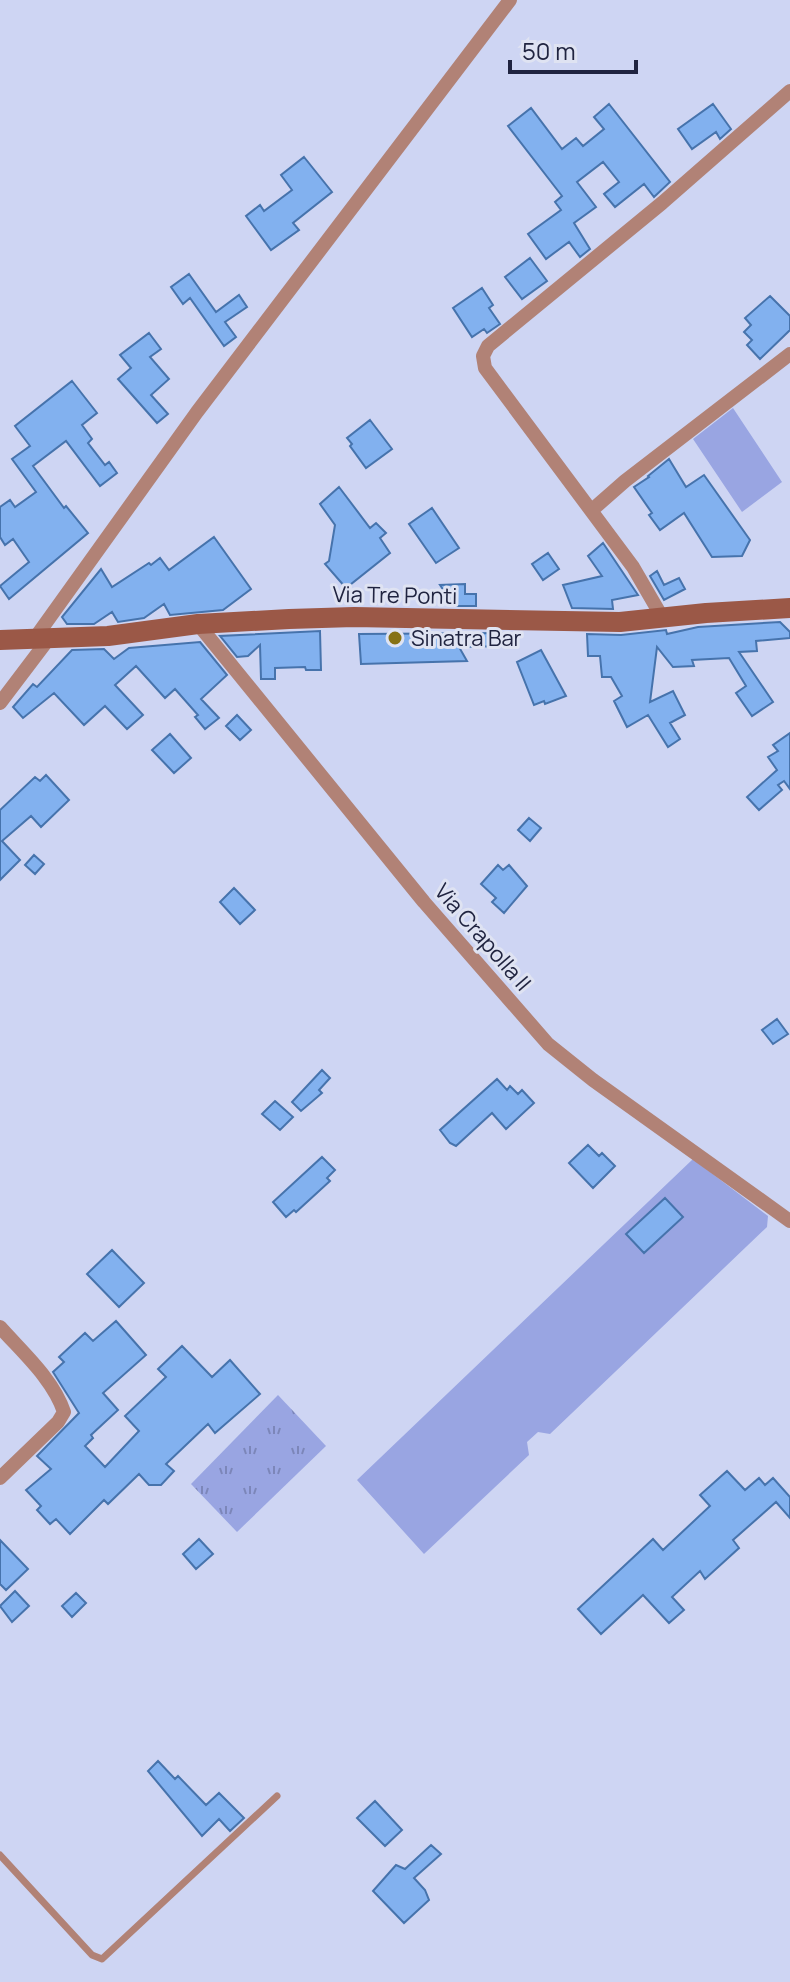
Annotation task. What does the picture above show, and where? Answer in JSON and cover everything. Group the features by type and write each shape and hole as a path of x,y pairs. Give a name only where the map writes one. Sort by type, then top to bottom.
{"street":[{"path":"0,703 197,412 510,0"},
{"path":"662,617 633,567 485,368 483,356 488,346 662,203 790,91"},
{"path":"592,510 790,354"},
{"name":"Via Tre Ponti","path":"0,640 108,636 198,624 354,617 620,622 790,608"},
{"name":"Via Crapolla II","path":"198,624 424,902 548,1044 593,1080 790,1221"},
{"path":"0,1327 40,1371 59,1397 64,1412 58,1422 0,1478"}],"lane":[{"path":"0,1855 92,1955 102,1959 277,1796"}],"green space":[{"path":"733,408 782,482 742,512 693,439"},
{"path":"693,1159 768,1216 767,1227 550,1434 538,1432 527,1442 529,1455 424,1554 357,1480"},
{"path":"278,1395 326,1446 237,1532 191,1484"}],"building":[{"path":"609,104 670,182 654,197 644,184 615,207 604,194 619,182 603,162 577,182 596,207 574,223 590,249 580,257 569,242 546,259 528,234 561,210 555,202 562,196 508,126 531,108 562,149 576,138 583,146 604,129 594,117"},
{"path":"713,104 731,129 720,139 716,132 692,149 678,129"},
{"path":"304,157 332,192 293,223 299,230 271,250 246,216 260,205 264,211 292,190 281,175"},
{"path":"530,258 547,281 522,299 505,277"},
{"path":"189,274 216,312 239,295 247,307 225,322 236,337 224,346 190,298 183,304 171,287"},
{"path":"482,288 493,305 489,308 500,324 487,333 484,329 472,337 453,308"},
{"path":"770,296 790,316 790,330 760,359 747,345 752,340 744,332 751,325 745,318"},
{"path":"149,333 161,349 150,357 169,379 151,395 168,414 157,423 118,379 131,368 120,355"},
{"path":"72,381 97,413 82,425 92,439 88,443 105,465 109,462 117,473 100,486 66,441 33,466 64,508 66,506 88,533 9,599 0,586 29,562 13,539 5,545 0,537 0,507 10,500 15,507 36,492 12,459 30,446 15,426"},
{"path":"370,420 392,449 366,468 347,438"},
{"path":"669,459 686,487 704,475 750,540 742,556 712,557 684,513 660,530 634,487"},
{"path":"339,487 370,528 376,523 386,533 380,538 390,553 346,588 325,564 329,561 335,525 320,504"},
{"path":"432,508 459,548 436,563 409,524"},
{"path":"214,537 251,589 223,610 170,615 164,604 144,618 118,622 112,612 94,624 67,624 62,617 101,569 112,587 160,558 169,570"},
{"path":"603,543 638,595 612,600 613,609 572,608 563,585 602,576 588,556"},
{"path":"548,553 559,569 543,580 532,564"},
{"path":"657,571 664,585 679,578 685,589 664,600 650,576"},
{"path":"465,584 465,594 476,594 476,606 454,606 440,585"},
{"path":"780,622 790,632 790,638 756,641 757,651 739,652 773,702 752,716 736,693 746,686 729,658 692,660 694,666 673,667 657,647 650,702 673,691 685,715 670,723 680,739 668,747 648,715 627,727 614,701 622,696 611,677 602,677 600,656 588,656 587,634 621,635 666,630 667,634 698,627"},
{"path":"320,631 321,670 275,668 275,679 261,679 260,645 248,656 237,657 220,636"},
{"path":"503,633 503,646 459,647 467,661 361,664 359,634"},
{"path":"200,642 227,675 201,699 219,718 205,729 195,717 198,715 175,689 165,698 136,666 115,685 143,715 127,729 105,706 84,725 54,693 23,718 13,707 33,684 37,687 72,650 104,649 114,659 129,648"},
{"path":"541,650 566,696 534,705 517,662"},
{"path":"237,715 251,730 240,740 226,726"},
{"path":"790,733 790,789 784,781 778,785 782,790 759,810 747,797 777,770 768,757 778,751 773,745"},
{"path":"170,734 191,758 174,773 152,750"},
{"path":"46,775 69,800 41,827 31,816 2,841 20,860 0,880 0,810 35,777 40,781"},
{"path":"529,818 541,828 530,841 518,830"},
{"path":"34,855 44,864 35,874 25,865"},
{"path":"498,865 503,870 509,865 527,886 504,913 492,902 496,898 481,884"},
{"path":"234,888 255,910 240,924 220,902"},
{"path":"777,1019 788,1034 773,1044 762,1030"},
{"path":"322,1070 330,1078 319,1090 322,1093 301,1111 292,1102"},
{"path":"497,1079 507,1090 510,1086 518,1094 522,1090 534,1103 506,1129 492,1113 456,1146 450,1143 440,1130"},
{"path":"275,1101 293,1117 280,1130 262,1114"},
{"path":"588,1145 615,1166 593,1188 569,1163"},
{"path":"322,1157 335,1170 327,1178 330,1181 296,1212 294,1210 286,1217 273,1202"},
{"path":"665,1198 683,1217 644,1253 626,1234"},
{"path":"112,1250 144,1283 119,1307 87,1274"},
{"path":"116,1321 146,1355 103,1393 118,1410 91,1435 93,1438 85,1446 105,1467 139,1431 125,1416 166,1377 158,1369 182,1346 212,1377 230,1360 260,1394 215,1433 208,1424 166,1464 174,1471 161,1485 149,1485 139,1474 108,1504 104,1500 70,1534 56,1519 50,1524 37,1510 41,1506 26,1490 51,1469 37,1456 79,1413 53,1372 64,1362 59,1357 85,1333 93,1341"},
{"path":"727,1471 745,1490 759,1478 765,1485 773,1478 790,1497 790,1518 776,1502 733,1540 739,1548 705,1579 700,1571 672,1597 684,1610 669,1623 643,1595 601,1634 578,1609 653,1539 663,1550 710,1506 700,1495"},
{"path":"199,1539 213,1554 196,1569 183,1554"},
{"path":"0,1540 28,1569 6,1590 0,1584"},
{"path":"15,1591 29,1606 12,1622 0,1606"},
{"path":"76,1593 86,1603 72,1617 62,1606"},
{"path":"158,1761 175,1779 178,1776 206,1805 219,1793 244,1818 230,1831 219,1819 202,1836 148,1771"},
{"path":"375,1801 402,1830 385,1846 357,1818"},
{"path":"431,1845 441,1854 414,1878 429,1900 404,1923 373,1891 396,1865 405,1869"}],"place":[{"name":"Sinatra Bar","path":"395,638"}]}
